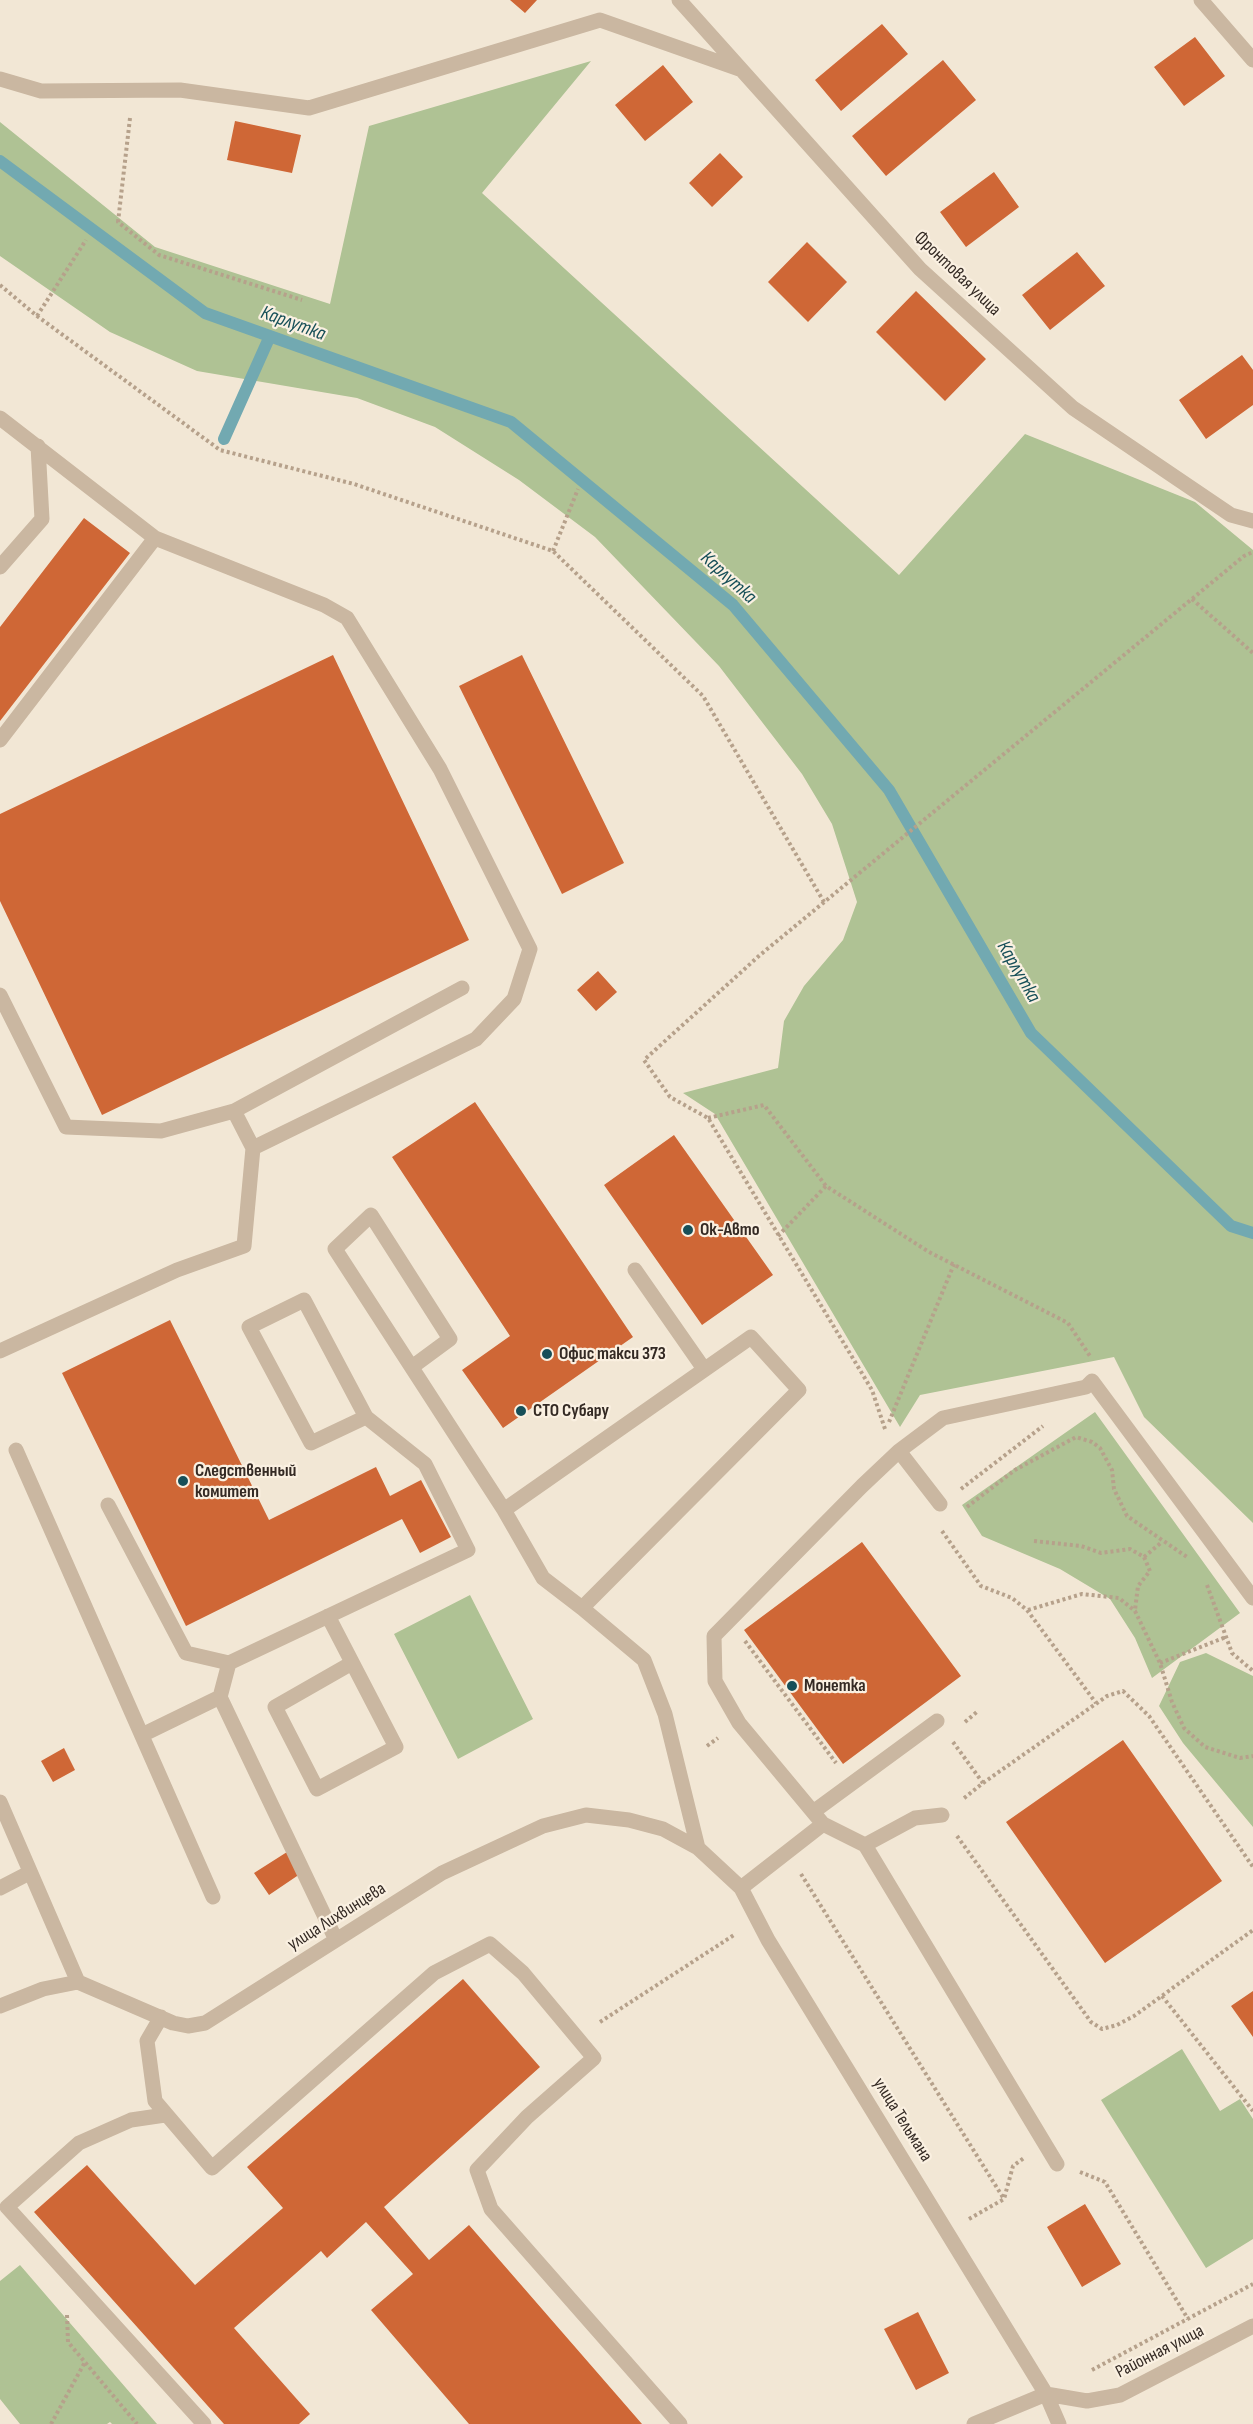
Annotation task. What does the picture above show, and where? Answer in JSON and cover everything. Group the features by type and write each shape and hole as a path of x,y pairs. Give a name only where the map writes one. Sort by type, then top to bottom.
{"street":[{"name":"Фронтовая улица","path":"679,0 920,269 1073,408 1231,515 1253,522"},
{"path":"1201,0 1253,60"},
{"path":"0,79 41,91 180,90 309,108 600,20 742,70"},
{"path":"0,418 155,538 324,605 347,618 440,769 530,949 514,999 476,1039 253,1148"},
{"path":"0,567 42,519 38,446"},
{"path":"0,740 155,538"},
{"path":"0,995 66,1127 161,1131 234,1111 462,988"},
{"path":"0,1351 177,1270 244,1246 253,1148 234,1111"},
{"path":"412,1367 450,1339 370,1215 335,1249 504,1510 543,1578 644,1660 665,1714 698,1848"},
{"path":"634,1270 704,1369"},
{"path":"108,1505 186,1653 229,1663 468,1550 425,1464 366,1417 304,1300 249,1327 311,1443 366,1417"},
{"path":"504,1510 751,1337 799,1390 582,1608"},
{"path":"1057,2164 865,1845 824,1824 740,1723 715,1681 714,1636 804,1542 896,1453 943,1418 1086,1387 1092,1381 1131,1441 1253,1598"},
{"path":"16,1450 213,1897"},
{"path":"896,1453 947,1500"},
{"path":"328,1616 396,1748 316,1789 274,1707 352,1663"},
{"path":"229,1663 220,1697 336,1940"},
{"path":"142,1735 220,1697"},
{"path":"813,1812 937,1721"},
{"path":"0,1802 78,1982 44,1989 0,2006"},
{"name":"улица Лихвинцева","path":"78,1982 188,2026 205,2023 442,1873 543,1826 586,1815 629,1820 663,1829 698,1848"},
{"path":"865,1845 915,1818 942,1815"},
{"path":"741,1888 824,1824"},
{"name":"улица Тельмана","path":"698,1848 741,1888 774,1950 1046,2394 1059,2424"},
{"path":"0,1888 29,1873"},
{"path":"161,2017 147,2042 155,2101 212,2168 434,1973 490,1944 523,1973 594,2058 527,2117 477,2170 491,2209 680,2424"},
{"path":"165,2115 131,2120 80,2143 7,2206 204,2424"},
{"name":"Районная улица","path":"1046,2394 1087,2401 1120,2395 1253,2326"},
{"path":"974,2424 1046,2394"}],"path":[{"path":"133,90 118,222 159,255 302,300"},
{"path":"37,316 86,240"},
{"path":"0,285 37,316 220,450 354,484 553,551 703,696 824,903"},
{"path":"553,551 578,489"},
{"path":"896,1453 872,1390 708,1118 670,1097 644,1060 760,955 1244,556 1253,552"},
{"path":"1192,599 1253,653"},
{"path":"708,1118 764,1105 826,1186 929,1252 1068,1323 1090,1353 1092,1381"},
{"path":"778,1236 826,1186"},
{"path":"886,1431 954,1264"},
{"path":"959,1513 1015,1470 1076,1437 1092,1442 1100,1448 1112,1470 1114,1489 1127,1516 1190,1559"},
{"path":"947,1500 1014,1449"},
{"path":"940,1527 981,1586 1012,1598 1027,1610 1096,1703"},
{"path":"1034,1541 1081,1546 1101,1554 1130,1549 1144,1557 1149,1570 1138,1586 1135,1611"},
{"path":"1144,1557 1162,1542"},
{"path":"1202,1576 1232,1653 1253,1671"},
{"path":"1027,1610 1082,1594 1119,1598 1135,1611 1160,1663 1172,1702 1184,1728 1205,1747 1240,1758 1253,1756"},
{"path":"1160,1663 1226,1637"},
{"path":"744,1640 840,1769 853,1764 863,1775"},
{"path":"1253,1867 1149,1716 1123,1691 1107,1696 1096,1703 942,1815 1091,2022 1102,2029 1117,2025 1162,1996 1253,1930"},
{"path":"948,1735 984,1783"},
{"path":"796,1865 1004,2199"},
{"path":"577,2038 735,1935"},
{"path":"1162,1996 1253,2111"},
{"path":"951,2238 960,2224 1004,2199 1012,2166 1045,2144"},
{"path":"1057,2164 1105,2182 1188,2319"},
{"path":"67,2272 68,2342 137,2424"},
{"path":"1087,2373 1253,2284"},
{"path":"51,2424 85,2362"}],"green space":[{"path":"591,61 482,193 899,575 1025,434 1195,502 1253,550 1253,1523 1144,1417 1114,1357 920,1395 900,1427 715,1114 683,1093 778,1068 784,1021 804,986 843,940 857,902 832,824 802,774 719,666 595,537 519,480 435,427 357,398 197,371 110,332 0,256 0,122 155,247 330,304 369,126"},
{"path":"1095,1412 1240,1613 1152,1678 1135,1638 1110,1599 1060,1569 982,1536 962,1505"},
{"path":"470,1595 533,1719 458,1759 394,1634"},
{"path":"1206,1653 1253,1676 1253,1827 1183,1743 1159,1706 1180,1662"},
{"path":"1182,2049 1220,2111 1240,2099 1253,2119 1253,2239 1206,2268 1101,2100"},
{"path":"20,2265 157,2424 112,2424 110,2422 107,2424 20,2424 0,2399 0,2281"}],"building":[{"path":"510,0 537,0 525,13"},
{"path":"882,24 908,54 841,111 815,80"},
{"path":"1195,37 1225,76 1184,106 1154,67"},
{"path":"943,60 976,100 886,176 852,136"},
{"path":"663,65 693,102 645,141 615,105"},
{"path":"235,121 301,135 292,173 227,160"},
{"path":"720,153 743,177 712,207 689,183"},
{"path":"994,172 1019,207 966,247 940,212"},
{"path":"807,242 847,282 808,322 768,282"},
{"path":"1077,252 1105,286 1050,330 1022,295"},
{"path":"916,291 986,359 945,401 876,332"},
{"path":"1242,355 1253,370 1253,405 1206,439 1179,400"},
{"path":"84,518 130,553 0,721 0,627"},
{"path":"333,655 469,940 102,1115 0,901 0,814"},
{"path":"522,655 624,863 562,894 459,686"},
{"path":"598,971 617,992 596,1011 577,990"},
{"path":"475,1102 633,1337 503,1428 462,1370 510,1336 392,1157"},
{"name":"Ок-Авто","path":"674,1135 773,1275 702,1325 604,1185"},
{"name":"Следственный комитет","path":"170,1320 269,1520 376,1467 390,1496 421,1480 451,1537 420,1553 402,1519 186,1626 62,1373"},
{"path":"862,1542 961,1676 843,1764 744,1630"},
{"path":"1123,1740 1222,1881 1105,1963 1006,1822"},
{"path":"64,1748 75,1770 53,1782 41,1761"},
{"path":"287,1852 300,1874 269,1895 254,1873"},
{"path":"463,1979 540,2067 384,2207 429,2260 469,2225 642,2424 469,2424 371,2310 413,2274 366,2222 327,2258 321,2251 234,2328 310,2414 299,2424 224,2424 34,2212 87,2165 195,2285 283,2208 247,2167"},
{"path":"1253,1991 1253,2037 1231,2006"},
{"path":"1085,2204 1121,2264 1082,2287 1047,2227"},
{"path":"918,2312 949,2373 916,2390 884,2329"}],"waterway":[{"name":"Карлутка","path":"0,161 205,313 511,422 733,605 889,790 1031,1033 1231,1226 1253,1233"},
{"path":"224,439 270,336"}],"place":[{"name":"Ок-Авто","path":"688,1230"},
{"name":"Офис такси 373","path":"547,1354"},
{"name":"СТО Субару","path":"521,1411"},
{"name":"Следственный комитет","path":"183,1481"},
{"name":"Монетка","path":"792,1686"}]}
